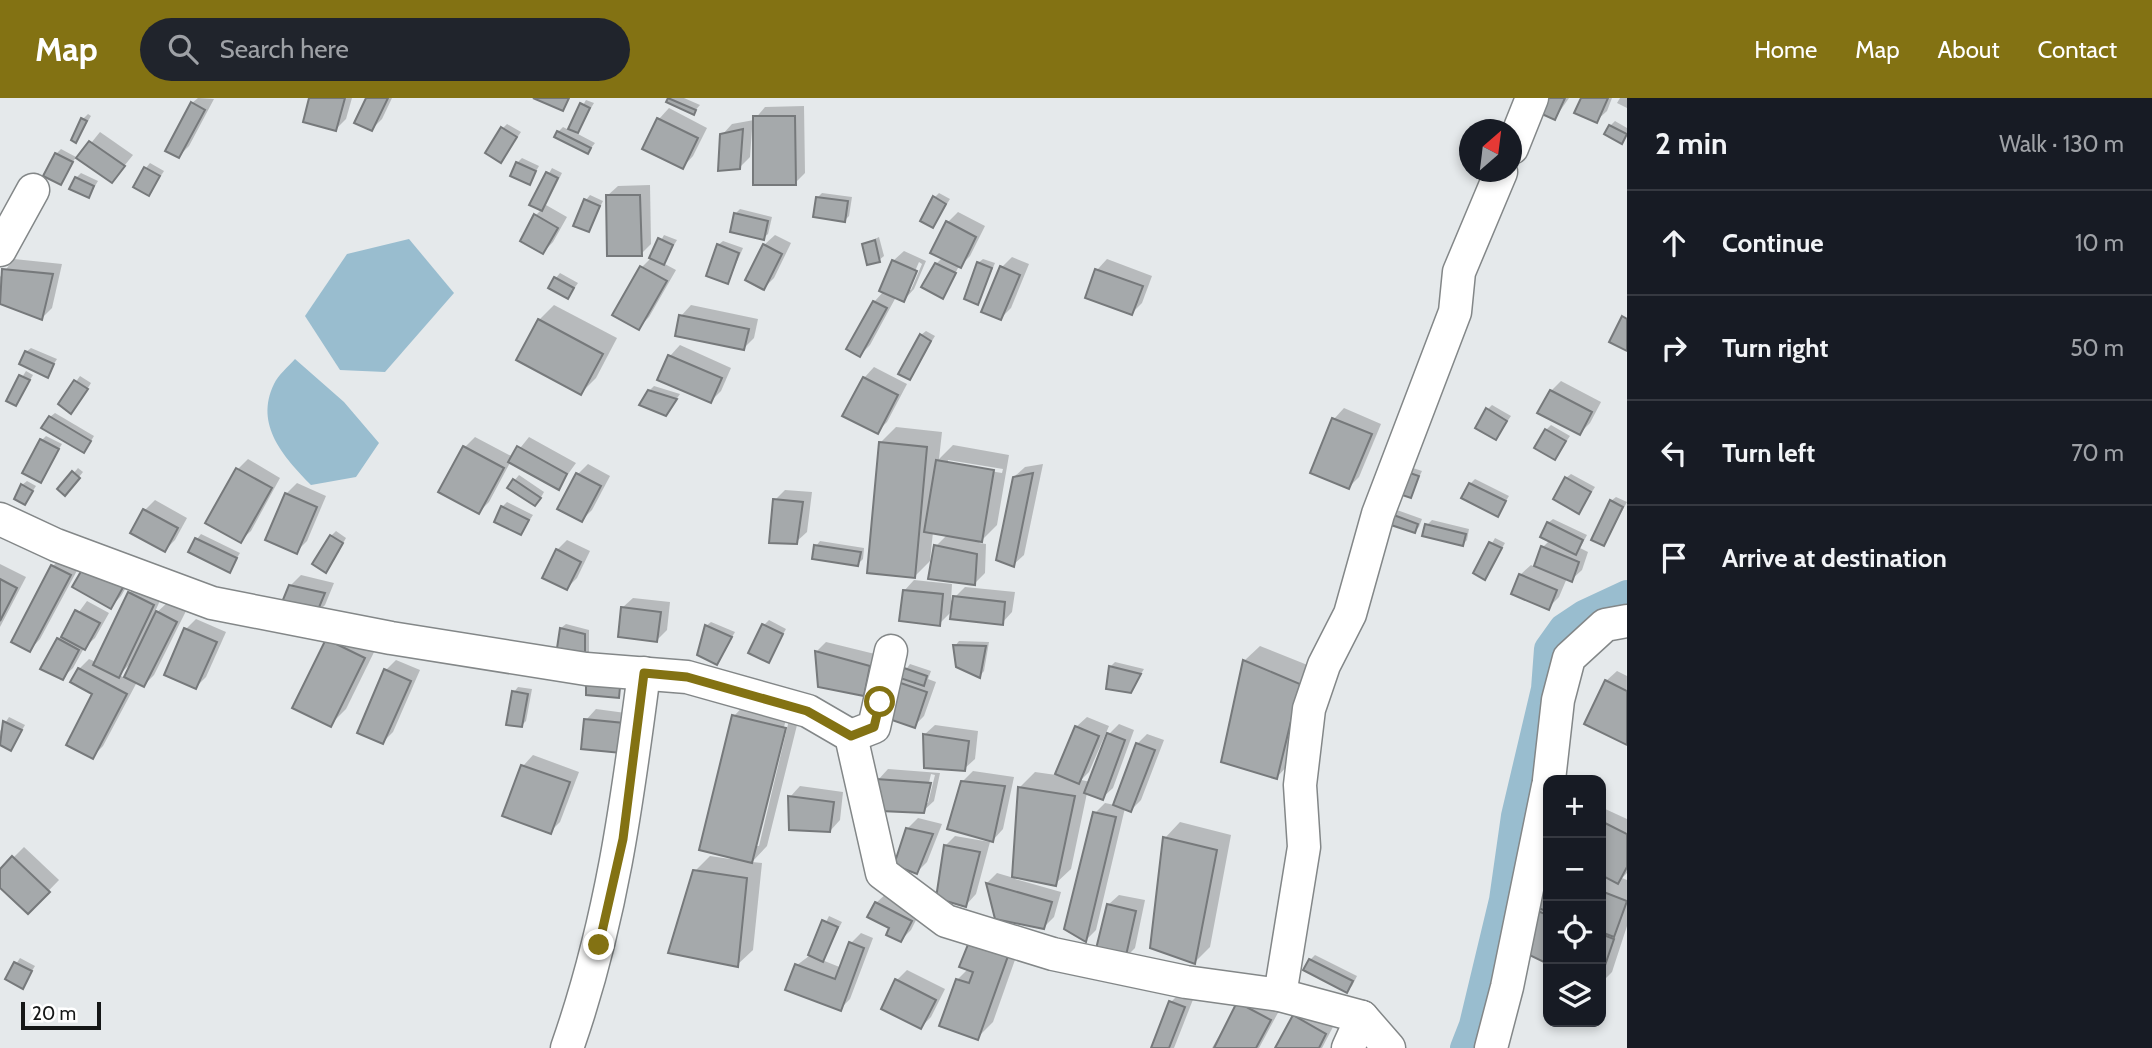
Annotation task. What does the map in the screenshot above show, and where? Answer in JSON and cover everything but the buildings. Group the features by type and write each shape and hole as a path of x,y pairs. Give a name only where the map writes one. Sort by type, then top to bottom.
{"street":[{"path":"1522,122 1532,98"},
{"path":"1280,995 1304,847 1300,785 1309,709 1324,665 1350,614 1382,503 1455,313 1460,272 1497,182"},
{"path":"0,250 33,190"},
{"path":"0,519 55,545 212,603 391,638 586,669 687,677 807,711 851,736 882,873 946,921 1054,954 1186,982 1280,995 1362,1017 1389,1048"},
{"path":"1550,775 1558,700 1569,658 1605,625 1627,621"},
{"path":"851,736 874,727 891,651"},
{"path":"567,1048 608,911 623,839 644,673"},
{"path":"1491,1048 1507,987 1543,811"},
{"path":"1348,1048 1362,1017"}],"water":[{"path":"409,239 454,293 385,372 340,370 305,316 347,254"},
{"path":"295,359 344,402 379,443 356,477 311,485 282,452 275,439 270,427 269,399 276,381"}],"waterway":[{"path":"1464,1048 1473,1025 1503,900 1515,816 1545,689 1548,649 1563,628 1584,614 1627,594"}],"route":[{"path":"599,945 623,839 644,673 687,677 807,711 851,736 874,727 880,702"}]}
